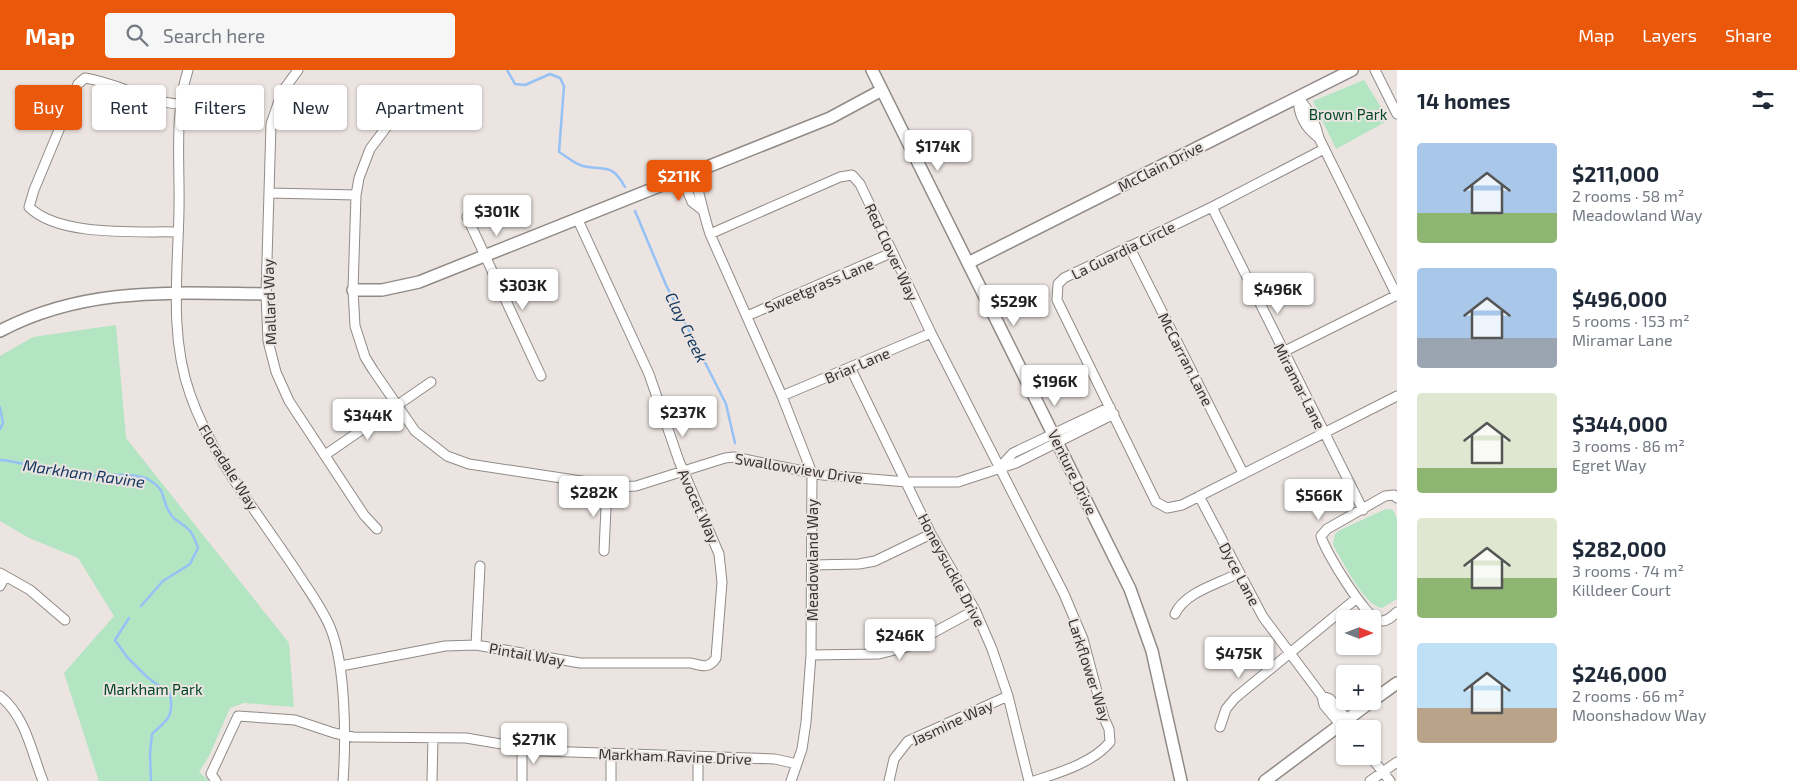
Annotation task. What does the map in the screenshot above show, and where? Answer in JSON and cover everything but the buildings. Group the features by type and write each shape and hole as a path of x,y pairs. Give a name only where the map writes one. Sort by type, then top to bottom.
{"street":[{"name":"Floradale Way","path":"185,85 188,70"},
{"name":"Mallard Way","path":"298,70 282,92 271,124 266,294 268,340 276,372 289,401 364,515 377,529"},
{"name":"Venture Drive","path":"872,70 1125,577 1145,625 1181,781"},
{"name":"McClain Drive","path":"968,263 1352,70"},
{"path":"1375,70 1397,114"},
{"path":"176,103 151,100 86,78 78,84 34,190 30,207 39,216 78,229 178,232"},
{"path":"353,290 399,288 485,256 830,118 882,90"},
{"path":"1283,352 1397,295 1318,138 1317,128 1306,105 1298,97"},
{"name":"Floradale Way","path":"180,130 176,293 180,355 196,410 214,448 322,610 330,627 341,666 344,781"},
{"name":"Swallowview Drive","path":"385,130 377,137 364,163 356,195 353,290 355,326 362,349 373,370 397,406 415,430 447,456 469,464 607,486 636,486 725,458 734,457 812,473 907,482 958,482 1000,468 1013,453 1056,438 1112,411"},
{"name":"La Guardia Circle","path":"1324,149 1212,207 1064,278 1058,284 1057,300 1156,502 1161,506 1173,508 1199,496 1397,396"},
{"name":"Meadowland Way","path":"688,175 702,198 701,209 710,234 782,396 812,473 811,655 806,722 797,764 791,781"},
{"name":"Red Clover Way","path":"710,234 840,177 852,175 860,184 891,253 1000,468"},
{"path":"269,193 356,195"},
{"name":"Miramar Lane","path":"1212,207 1363,510"},
{"path":"467,218 541,376"},
{"name":"Avocet Way","path":"577,218 649,374 682,471 715,540 722,567 716,658 712,663"},
{"name":"McCarran Lane","path":"1129,246 1243,473"},
{"name":"Sweetgrass Lane","path":"747,316 891,253"},
{"path":"0,331 27,317 111,296 176,293 266,294"},
{"name":"Briar Lane","path":"782,396 851,369 931,333"},
{"name":"Honeysuckle Drive","path":"851,369 931,534 975,610 992,649 1008,696 1029,781"},
{"path":"325,455 431,382"},
{"name":"Larkflower Way","path":"1000,468 1064,594 1084,639 1104,718 1109,729 1110,742 1103,750 1066,770 1034,781"},
{"path":"604,551 607,486"},
{"path":"1397,498 1394,495 1385,496 1327,530 1321,536 1323,544 1372,618 1381,622 1390,619 1397,612"},
{"name":"Dyce Lane","path":"1199,496 1263,618 1322,696 1330,699 1342,720"},
{"path":"812,565 859,564 875,561 931,534"},
{"path":"476,645 480,566"},
{"path":"1175,614 1181,604 1189,597 1239,573"},
{"path":"0,586 3,574 30,590 64,620"},
{"path":"1220,727 1226,709 1235,698 1357,598"},
{"path":"811,655 879,654 907,647 975,610"},
{"name":"Pintail Way","path":"341,666 445,646 476,645 580,662 691,663 705,667 712,663"},
{"path":"1381,695 1397,683"},
{"path":"0,696 9,703 22,721 42,781"},
{"name":"Jasmine Way","path":"889,781 894,759 908,740 1008,696"},
{"path":"1351,720 1362,710"},
{"name":"Markham Ravine Drive","path":"216,781 211,774 238,716 295,720 343,735 478,739 542,751 611,755 775,759 797,764"},
{"path":"1265,781 1336,731"},
{"path":"432,781 433,738"},
{"path":"522,748 522,781"},
{"path":"610,781 611,755"},
{"path":"698,757 698,781"},
{"path":"1370,781 1397,762"},
{"path":"1377,765 1390,781"}],"green space":[{"name":"Brown Park","path":"1364,80 1389,120 1336,149 1313,101"},
{"name":"Markham Park","path":"116,325 126,438 289,643 294,707 244,703 230,708 209,756 199,772 209,781 99,781 64,673 114,616 78,558 29,538 0,521 0,356 33,337"},
{"path":"1386,509 1393,510 1397,519 1397,599 1382,608 1375,605 1361,591 1333,545 1335,534 1340,530"}],"waterway":[{"name":"Clay Creek","path":"507,70 515,84 525,85 550,74 560,78 564,86 559,152 580,165 612,171 625,187"},
{"name":"Clay Creek","path":"635,211 666,285 726,404 735,443"},
{"name":"Markham Ravine","path":"0,407 3,423 0,429"},
{"name":"Markham Ravine","path":"0,460 73,475 137,476 151,481 159,488 172,516 191,532 198,548 190,564 163,581 141,606"},
{"name":"Markham Ravine","path":"129,618 115,640 127,657 147,677 170,694 170,713 162,725 152,734 150,753 151,781"}]}
